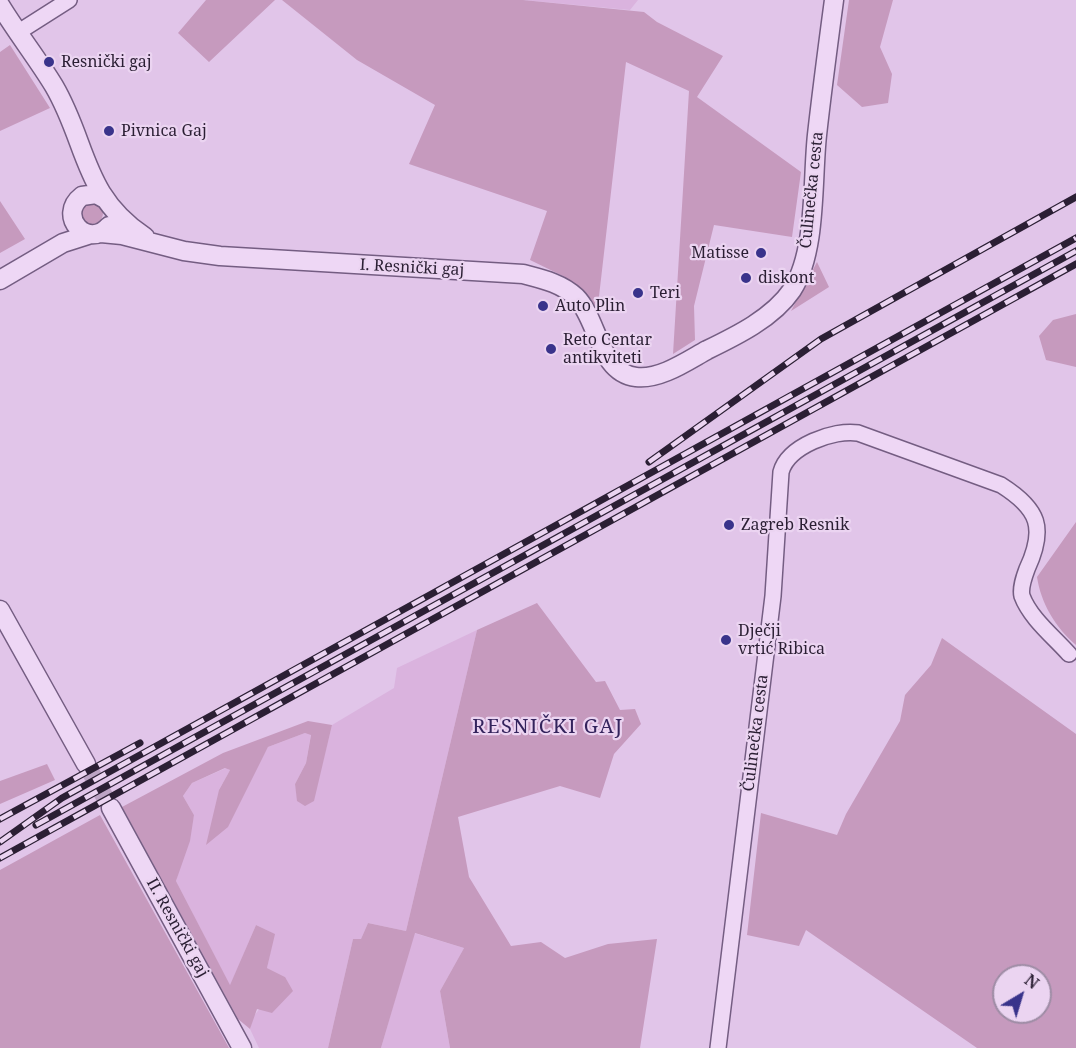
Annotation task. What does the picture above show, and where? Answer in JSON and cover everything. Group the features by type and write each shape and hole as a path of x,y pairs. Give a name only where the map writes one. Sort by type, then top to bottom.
{"street":[{"path":"17,33 69,0"},
{"name":"Čulinečka cesta","path":"622,372 636,377 670,370 741,332 775,308 792,289 808,245 817,137 834,0"},
{"name":"I. Resnički gaj","path":"0,5 54,86 69,115 94,183 130,227 154,243"},
{"path":"23,264 59,230 74,206 85,163"},
{"path":"0,279 63,243 95,234 111,224 109,203 91,194 74,206"},
{"path":"74,206 78,229 95,234"},
{"name":"I. Resnički gaj","path":"95,234 154,243 184,252 220,256 523,274 547,280 564,288 583,305 606,356 622,372"},
{"name":"Čulinečka cesta","path":"718,1048 773,596 781,472 790,456 827,435 843,430 858,433 1000,485 1017,495 1028,506 1037,522 1039,535 1036,549 1022,583 1022,595 1031,611 1070,654"},
{"path":"0,610 86,764"},
{"name":"II. Resnički gaj","path":"111,808 242,1048"}],"shaded area":[{"path":"206,0 275,0 209,62 178,33"},
{"path":"282,0 523,0 644,12 657,22 723,56 697,97 801,172 792,237 714,225 694,306 695,340 673,354 689,91 626,62 598,305 590,305 565,277 530,260 547,211 409,164 435,105 357,60"},
{"path":"523,0 638,0 630,10"},
{"path":"849,0 893,0 880,47 892,74 888,103 862,107 837,85"},
{"path":"10,45 50,108 0,131 0,52"},
{"path":"0,201 25,239 0,253"},
{"path":"92,202 102,209 103,213 96,223 92,224 82,217 81,213 88,203"},
{"path":"817,262 829,287 791,311"},
{"path":"1076,314 1076,367 1046,360 1039,336 1053,320"},
{"path":"1076,522 1076,645 1050,614 1037,577"},
{"path":"537,603 596,682 605,681 620,710 635,709 641,724 614,754 600,798 560,786 458,817 469,877 511,946 541,942 565,958 608,944 657,939 640,1048 450,1048 440,991 464,948 415,933 381,1048 328,1048 353,939 361,939 368,923 406,931 477,630"},
{"path":"477,630 406,931 368,923 361,939 353,939 328,1048 259,1048 250,1029 253,1017 285,977 267,968 274,934 256,925 230,986 176,881 194,815 183,796 192,783 226,768 230,770 219,790 254,772 268,747 305,733 311,734 306,763 295,784 298,801 313,801 332,725 394,688 397,668"},
{"path":"942,638 1076,734 1076,1048 977,1048 806,930 799,946 747,935 761,813 837,835 846,814 900,721 905,695 931,665"},
{"path":"308,721 332,725 314,801 305,806 297,801 295,784 306,763 311,735 305,733 268,747 228,827 206,845 219,790 230,770 225,768 192,783 183,796 194,815 190,841 176,881 230,985 256,925 275,934 267,968 285,977 293,991 272,1013 257,1009 250,1029 238,1019 122,807 223,753"},
{"path":"47,764 55,780 0,804 0,781"},
{"path":"100,815 229,1048 0,1048 0,870"},
{"path":"414,933 464,948 440,991 450,1048 381,1048"}],"tunnel":[{"path":"86,764 111,808"}],"railway":[{"path":"649,462 821,339 1076,197"},
{"path":"0,842 62,798 1076,238"},
{"path":"36,825 1076,251"},
{"path":"0,858 1076,264"},
{"path":"0,819 140,743"}],"place":[{"name":"Resnički gaj","path":"49,62"},
{"name":"Pivnica Gaj","path":"109,131"},
{"name":"Matisse","path":"761,253"},
{"name":"diskont","path":"746,278"},
{"name":"Teri","path":"638,293"},
{"name":"Auto Plin","path":"543,306"},
{"name":"Reto Centar antikviteti","path":"551,349"},
{"name":"Zagreb Resnik","path":"729,525"},
{"name":"Dječji vrtić Ribica","path":"726,640"}],"district":[{"name":"RESNIČKI GAJ","path":"548,727"}]}
